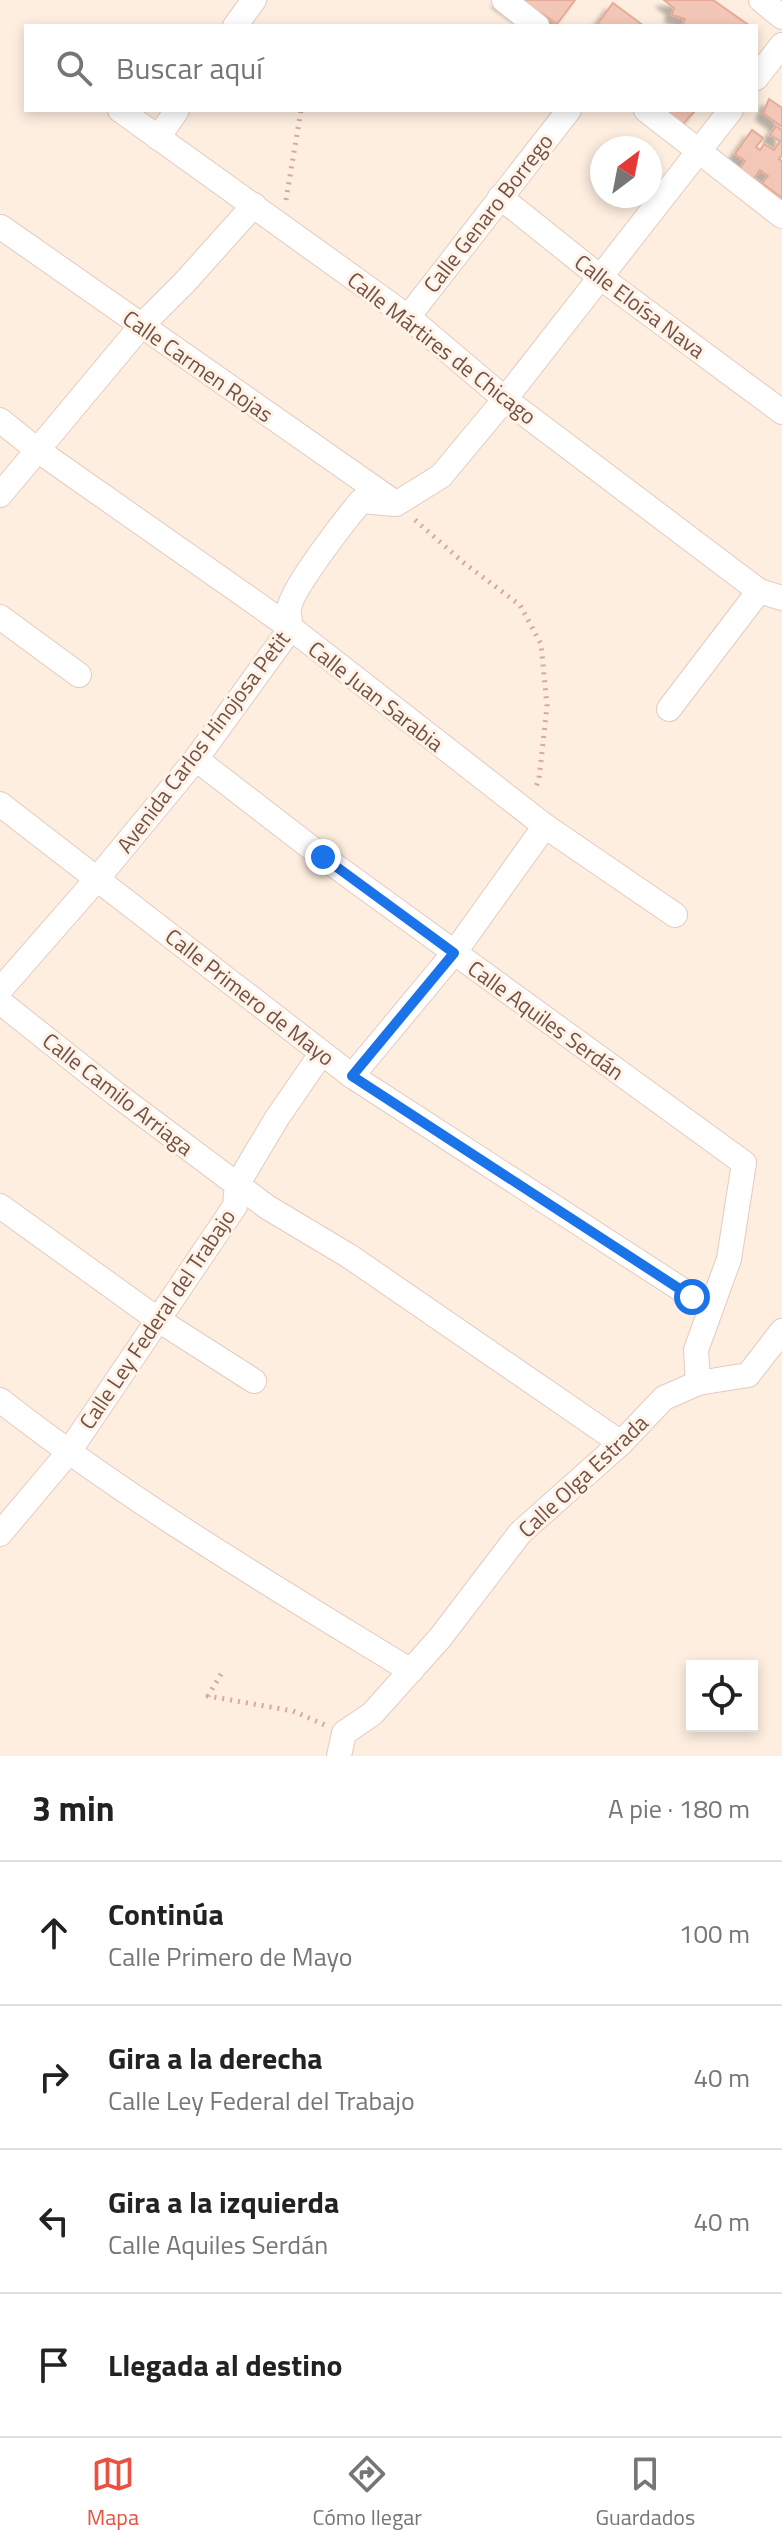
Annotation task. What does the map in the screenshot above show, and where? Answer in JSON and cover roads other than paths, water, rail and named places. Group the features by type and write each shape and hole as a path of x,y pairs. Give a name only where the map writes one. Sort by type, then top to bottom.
{"street":[{"path":"236,24 254,0"},
{"path":"504,0 534,24"},
{"path":"761,0 782,17"},
{"path":"758,75 782,45"},
{"name":"Calle Mártires de Chicago","path":"123,112 408,317 505,399 771,594"},
{"path":"158,138 176,112"},
{"name":"Calle Genaro Borrego","path":"408,317 567,112"},
{"path":"649,112 782,216"},
{"path":"396,504 441,476 729,112"},
{"name":"Calle Eloísa Nava","path":"500,197 600,277 782,412"},
{"path":"0,495 141,326 254,205"},
{"name":"Calle Carmen Rojas","path":"1,227 396,504"},
{"name":"Calle Juan Sarabia","path":"0,420 36,449 291,628 535,818 675,915"},
{"name":"Avenida Carlos Hinojosa Petit","path":"0,990 196,759 291,628 289,607 322,552 352,511 361,501 396,504"},
{"path":"669,709 771,594"},
{"path":"0,617 79,675"},
{"name":"Calle Aquiles Serdán","path":"196,759 323,857 744,1163 729,1259 710,1308"},
{"name":"Calle Primero de Mayo","path":"0,804 321,1054 710,1308"},
{"path":"352,1076 454,953 535,818"},
{"name":"Calle Camilo Arriaga","path":"0,1002 267,1207 349,1256 621,1443"},
{"name":"Calle Ley Federal del Trabajo","path":"0,1534 68,1453 235,1206 237,1185 277,1118 321,1054"},
{"path":"0,1206 157,1319 254,1381"},
{"path":"698,1383 696,1350 710,1308"},
{"name":"Calle Olga Estrada","path":"342,1744 440,1638 520,1533 621,1443 664,1398 698,1383 748,1375 782,1331"},
{"path":"0,1400 68,1453 209,1546 411,1671"}]}
